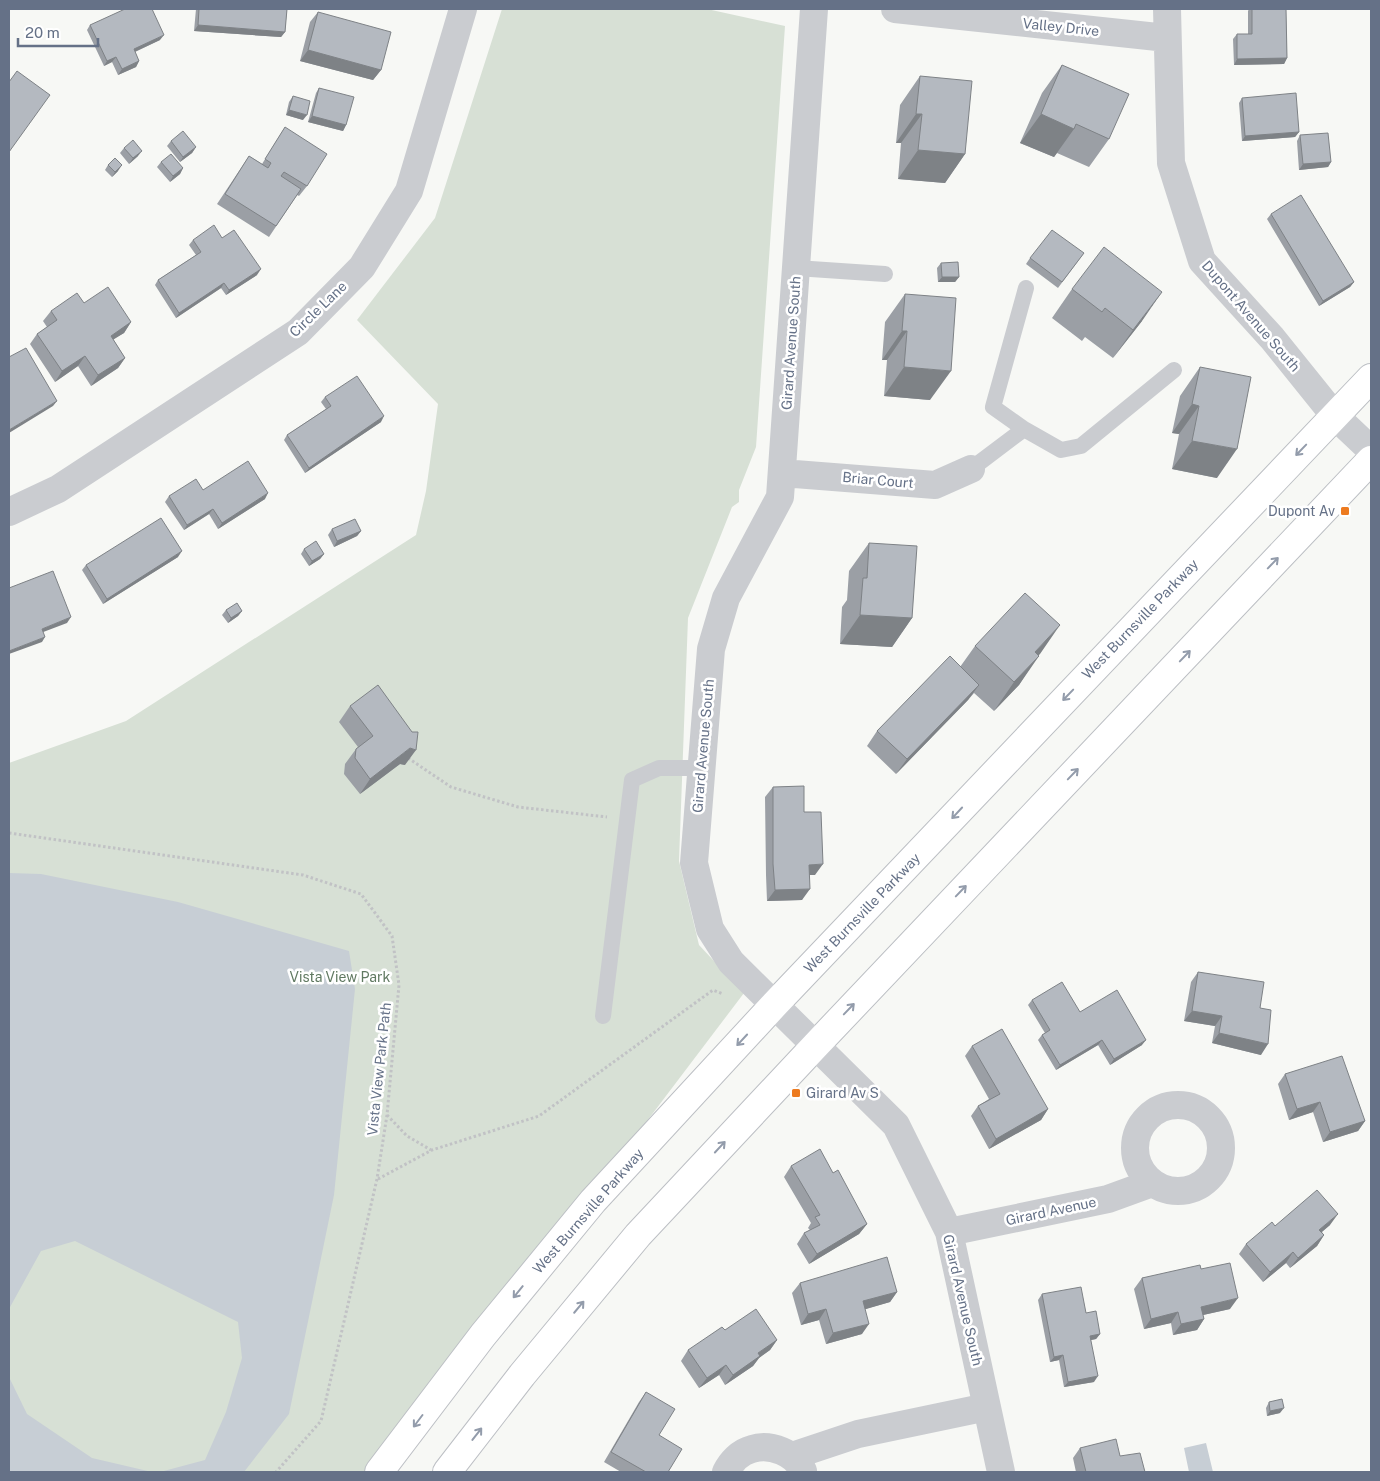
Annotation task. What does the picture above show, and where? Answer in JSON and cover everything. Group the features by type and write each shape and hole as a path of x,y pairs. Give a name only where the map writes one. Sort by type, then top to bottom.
{"street":[{"name":"Circle Lane","path":"9,512 58,489 298,332 362,267 409,191 463,9"},
{"name":"Girard Avenue South","path":"814,9 780,497 726,598 711,650 694,864 710,929 732,962 896,1125 949,1232 1001,1472"},
{"name":"Valley Drive","path":"895,9 1167,38"},
{"name":"Dupont Avenue South","path":"1167,9 1171,163 1202,261 1272,338 1334,415 1371,450"},
{"name":"West Burnsville Parkway","path":"379,1472 483,1335 593,1201 775,1004 1371,378"},
{"path":"447,1472 522,1375 638,1235 1371,460"},
{"name":"Briar Court","path":"782,472 935,485 970,469"},
{"name":"Girard Avenue","path":"949,1232 1108,1198 1152,1183"},
{"path":"726,1472 730,1464 740,1455 752,1449 766,1447 780,1450 798,1464 858,1434 987,1407"}],"lane":[{"path":"796,268 885,274"},
{"path":"1026,288 993,407 1024,429 1061,450 1081,446 1174,370"},
{"path":"970,469 1024,429"},
{"path":"603,1016 632,780 660,768 702,768"}],"path":[{"path":"406,757 451,787 518,807 627,819"},
{"name":"Vista View Park Path","path":"9,833 303,875 361,894 392,936 399,985 387,1115 377,1180 321,1421 276,1472"},
{"path":"377,1180 432,1150 539,1116 698,1003 713,990 730,997"},
{"path":"387,1115 407,1136 432,1150"}],"green space":[{"name":"Vista View Park","path":"502,9 707,9 785,26 756,447 739,490 739,502 732,507 688,618 679,861 699,945 744,993 381,1472 9,1472 9,763 126,721 416,535 426,491 438,404 357,320 435,218"}],"shaded area":[{"path":"9,873 41,874 178,902 349,951 355,989 334,1195 289,1414 244,1472 160,1472 205,1460 226,1412 242,1358 238,1322 75,1241 41,1251 9,1309"},
{"path":"9,1377 27,1414 92,1458 152,1472 9,1472"},
{"path":"1206,1443 1213,1472 1189,1472 1184,1448"}],"building":[{"path":"125,9 152,9 164,35 134,49 139,61 122,69 116,57 107,61 90,25"},
{"path":"199,9 287,9 285,32 198,25"},
{"path":"1252,9 1286,9 1287,58 1237,59 1237,34 1252,34"},
{"path":"318,12 391,32 381,70 308,50"},
{"path":"1062,65 1129,94 1109,139 1076,124 1074,129 1041,114"},
{"path":"17,71 50,95 9,152 9,82"},
{"path":"920,76 972,81 965,154 918,150 922,114 916,114"},
{"path":"319,88 354,97 346,125 312,116"},
{"path":"1296,93 1299,132 1245,136 1242,98"},
{"path":"293,96 310,101 307,115 289,110"},
{"path":"285,127 327,154 307,186 284,172 281,176 301,189 276,226 225,194 249,156 268,168 271,163 265,159"},
{"path":"183,131 196,147 183,157 171,141"},
{"path":"1328,133 1331,162 1303,164 1300,135"},
{"path":"133,140 142,151 133,158 124,148"},
{"path":"171,154 183,168 173,176 161,162"},
{"path":"115,158 122,165 115,172 108,165"},
{"path":"1301,195 1354,282 1323,301 1271,214"},
{"path":"214,225 222,238 234,230 261,269 229,290 224,283 179,313 158,280 201,252 193,240"},
{"path":"1052,230 1084,253 1062,282 1030,258"},
{"path":"1104,247 1162,292 1133,330 1105,308 1102,312 1072,289"},
{"path":"958,262 959,277 942,277 941,263"},
{"path":"108,287 131,322 111,336 125,358 98,375 85,356 62,371 37,334 57,320 51,311 77,293 84,303"},
{"path":"905,294 956,298 951,371 904,367 907,331 902,331"},
{"path":"26,348 57,401 9,430 9,357"},
{"path":"1200,367 1251,377 1237,449 1192,441 1199,406 1192,404"},
{"path":"357,376 384,416 309,468 287,435 331,406 325,397"},
{"path":"248,461 268,493 222,523 213,509 187,525 169,496 196,479 203,490"},
{"path":"161,518 182,551 107,599 86,565"},
{"path":"355,519 361,531 337,541 332,529"},
{"path":"316,541 324,554 312,561 304,549"},
{"path":"869,543 917,546 912,618 860,615 863,578 867,578"},
{"path":"53,571 71,617 42,629 45,637 9,651 9,588"},
{"path":"1025,593 1060,625 1035,652 1039,656 1014,682 975,646"},
{"path":"237,603 242,611 231,618 226,610"},
{"path":"950,656 979,685 907,759 877,731"},
{"path":"378,685 412,732 418,732 416,750 410,748 370,779 355,758 356,749 373,736 350,706"},
{"path":"804,786 804,812 821,812 823,864 809,865 810,889 775,890 773,787"},
{"path":"1198,972 1264,982 1260,1008 1271,1010 1268,1044 1219,1033 1222,1016 1192,1011"},
{"path":"1062,982 1080,1012 1117,990 1146,1040 1114,1059 1102,1040 1060,1065 1042,1035 1050,1030 1032,1000"},
{"path":"1002,1029 1048,1109 996,1139 978,1106 1000,1094 972,1046"},
{"path":"1342,1056 1365,1121 1330,1132 1320,1102 1297,1109 1285,1074"},
{"path":"820,1149 833,1173 838,1170 867,1224 817,1254 804,1233 820,1225 815,1217 820,1215 791,1166"},
{"path":"1317,1190 1338,1214 1319,1230 1324,1235 1298,1258 1293,1252 1270,1272 1246,1244 1272,1222 1275,1226"},
{"path":"887,1257 897,1292 863,1301 869,1324 833,1333 826,1309 808,1314 800,1283"},
{"path":"1230,1263 1238,1298 1201,1307 1204,1319 1181,1324 1178,1312 1151,1319 1142,1278 1200,1265 1201,1269"},
{"path":"1081,1287 1086,1313 1096,1311 1100,1334 1090,1336 1098,1376 1068,1382 1063,1355 1054,1357 1042,1294"},
{"path":"756,1309 777,1340 758,1353 760,1356 733,1375 726,1365 707,1378 688,1350 722,1327 725,1330"},
{"path":"646,1392 675,1409 659,1435 682,1449 668,1472 646,1472 611,1452"},
{"path":"1282,1399 1284,1408 1270,1411 1269,1402"},
{"path":"1116,1439 1120,1456 1140,1453 1145,1472 1086,1472 1080,1448"}],"place":[{"name":"Dupont Av","path":"1345,511"},
{"name":"Girard Av S","path":"796,1093"}]}
